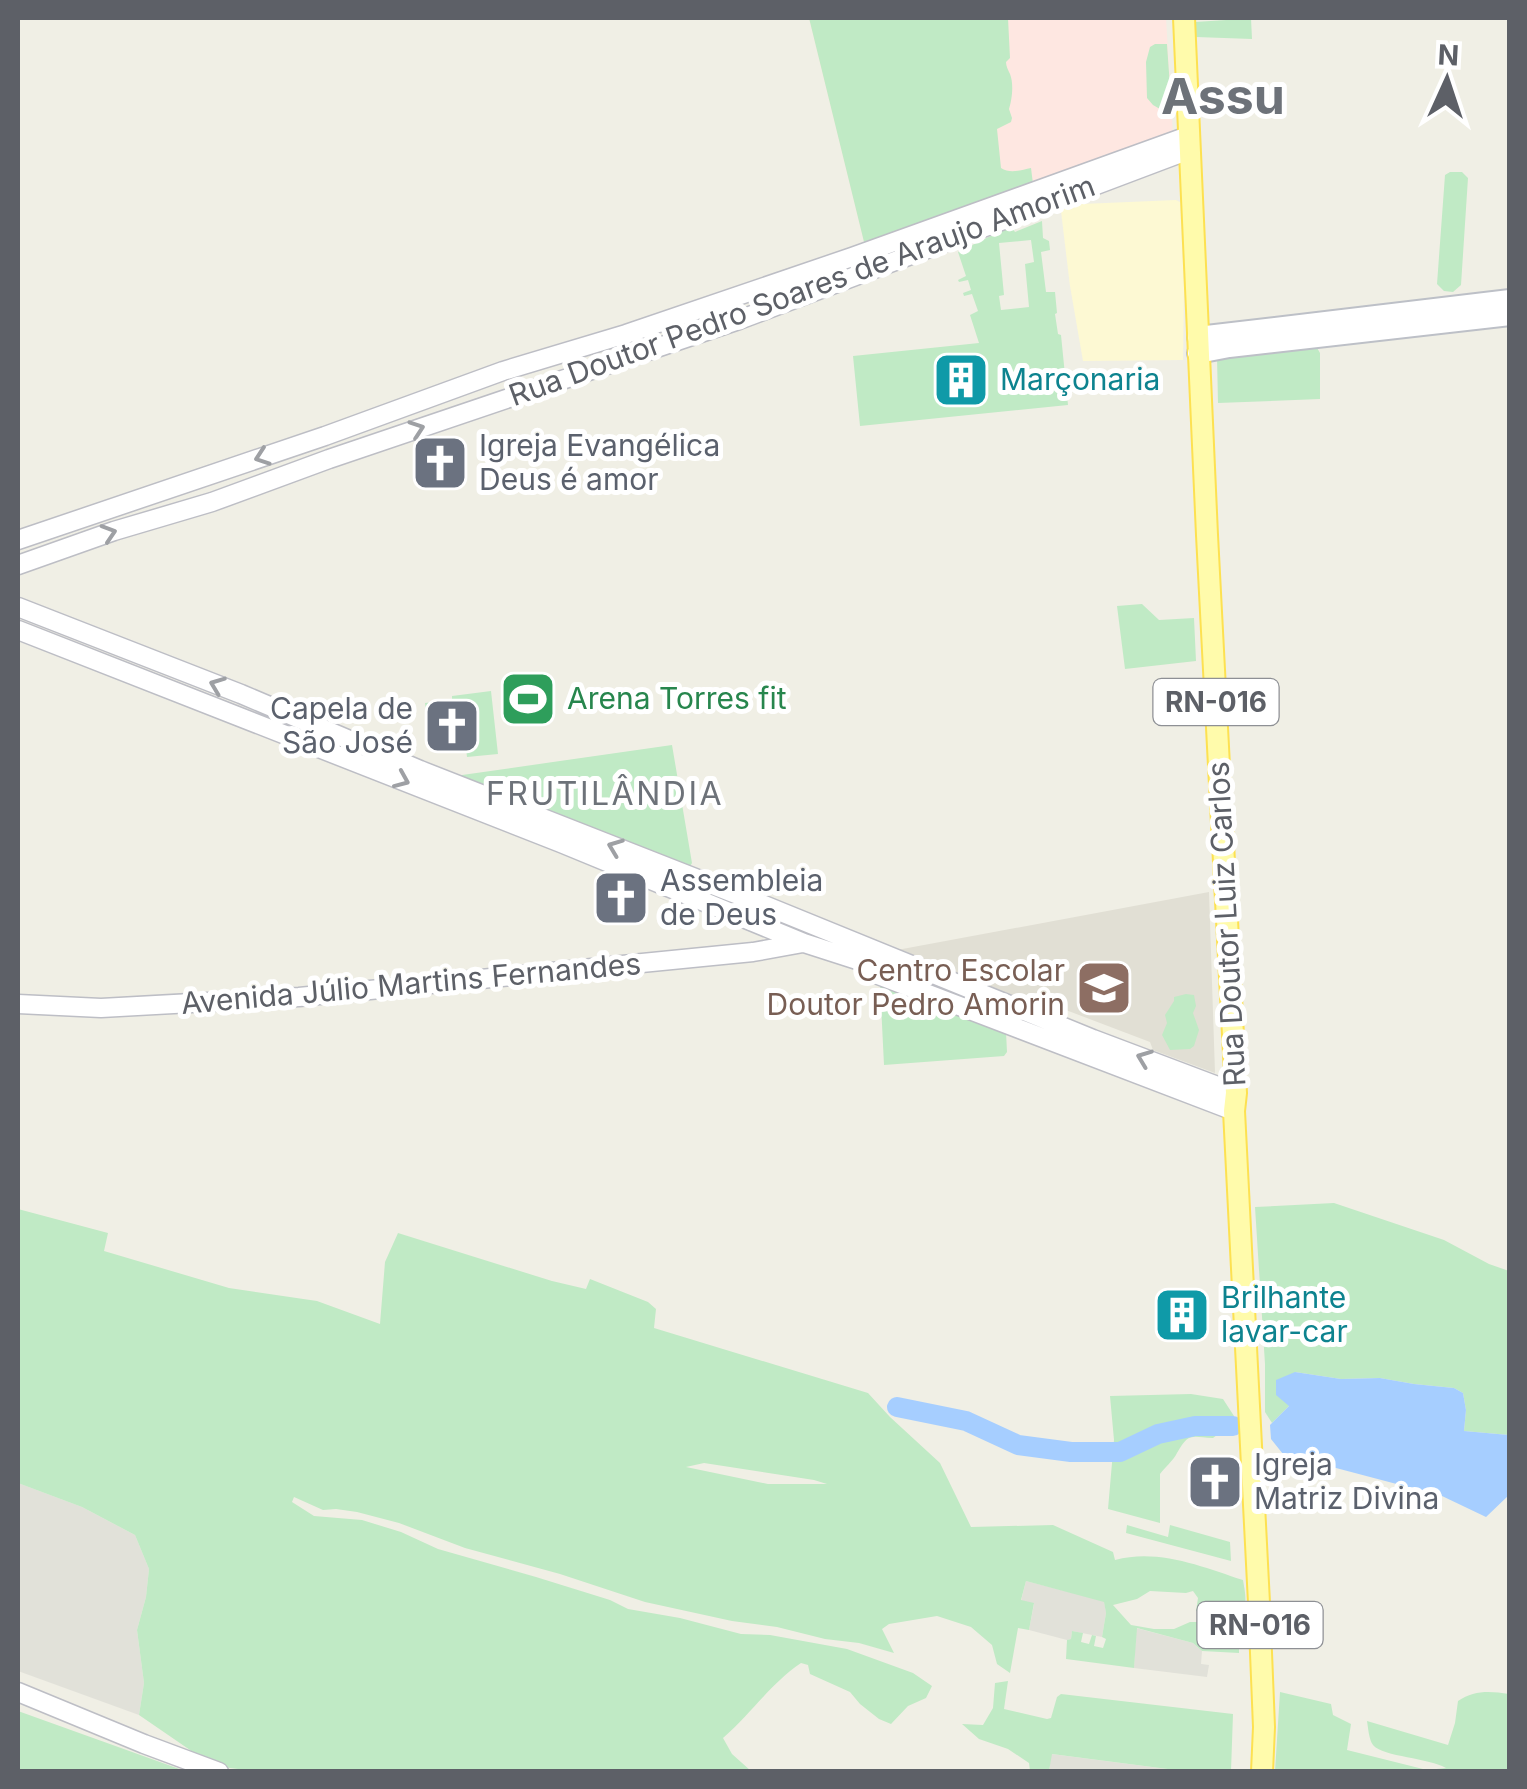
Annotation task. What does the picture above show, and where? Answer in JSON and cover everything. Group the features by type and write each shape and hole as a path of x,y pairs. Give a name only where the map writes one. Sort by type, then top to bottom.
{"main road":[{"name":"Rua Doutor Luiz Carlos","path":"1184,18 1260,1637 1262,1772"},
{"path":"1198,345 1510,300"},
{"path":"1198,345 1249,345 1510,315"}],"street":[{"name":"Rua Doutor Pedro Soares de Araujo Amorim","path":"18,540 503,371 626,334 1188,143"},
{"name":"Rua Doutor Pedro Soares de Araujo Amorim","path":"18,565 212,502 812,294 1188,143"},
{"path":"683,314 691,335"},
{"path":"325,436 329,459"},
{"path":"18,607 241,694 804,942 860,961 873,973 1235,1102"},
{"path":"18,630 562,835 764,904 1235,1102"},
{"name":"Avenida Júlio Martins Fernandes","path":"18,1004 101,1008 298,998 734,954 804,942"},
{"path":"18,1692 219,1772"}],"shaded area":[{"path":"809,18 1166,18 1173,135 864,242"},
{"name":"Centro Escolar Doutor Pedro Amorin","path":"1209,892 1215,1073 1153,1050 1150,1042 1029,996 1021,999 897,950"},
{"path":"18,1483 82,1507 135,1535 149,1569 137,1630 144,1683 139,1715 18,1671"},
{"path":"1026,1581 1104,1601 1102,1637 1072,1631 1071,1639 1067,1640 1029,1630 1034,1604 1021,1601"},
{"path":"1136,1628 1193,1643 1202,1651 1201,1664 1209,1665 1207,1677 1134,1668"},
{"path":"1051,1754 1183,1771 1049,1772"}],"green space":[{"path":"809,18 1008,18 1010,58 1006,62 1012,82 1012,118 997,129 1001,168 1031,168 1033,184 864,242"},
{"path":"1251,18 1252,39 1196,37 1195,22"},
{"path":"1167,44 1172,116 1147,98 1146,62 1150,47"},
{"path":"1462,172 1468,178 1461,285 1453,292 1444,291 1437,284 1445,175"},
{"name":"Marçonaria","path":"1042,221 1043,238 1049,241 1050,250 1041,252 1046,292 1055,292 1068,405 860,426 853,356 979,343 970,315 978,311 972,294 963,293 971,290 968,280 958,280 966,276 958,252 1011,226 1015,232","holes":["1031,240 1034,262 1025,264 1029,307 1001,310 999,296 1004,295 999,243"]},
{"path":"1316,346 1320,353 1320,399 1218,403 1217,357"},
{"path":"1142,604 1159,620 1194,618 1196,661 1125,669 1117,606"},
{"path":"491,691 498,754 467,757 463,722 428,725 425,703"},
{"path":"672,745 692,863 689,868 455,776"},
{"path":"880,984 1006,1032 1007,1052 1004,1056 884,1065"},
{"path":"1194,995 1193,1013 1199,1030 1190,1049 1170,1050 1162,1035 1167,1023 1165,1015 1174,997"},
{"path":"1334,1203 1444,1240 1509,1271 1509,1435 1464,1431 1463,1393 1454,1388 1295,1372 1289,1406 1272,1423 1265,1412 1255,1207"},
{"path":"18,1209 108,1233 104,1251 229,1288 317,1301 380,1324 385,1262 398,1233 552,1281 586,1289 590,1279 648,1302 656,1309 654,1328 868,1393 940,1463 971,1527 1053,1525 1113,1552 1115,1560 1164,1558 1243,1580 1245,1601 1243,1610 1235,1617 1196,1611 1198,1598 1193,1591 1150,1591 1113,1605 1131,1625 1154,1629 1174,1629 1190,1622 1226,1622 1239,1630 1239,1653 1202,1651 1193,1643 1137,1628 1134,1668 1066,1659 1067,1640 1071,1639 1072,1631 1083,1633 1081,1642 1089,1644 1092,1635 1096,1636 1094,1646 1103,1648 1104,1602 1026,1581 1021,1600 1034,1603 1029,1630 1018,1628 1010,1673 997,1664 992,1645 971,1627 937,1616 889,1624 882,1629 894,1653 645,1602 465,1548 399,1523 357,1512 323,1510 294,1497 292,1502 314,1516 362,1520 438,1549 610,1600 628,1609 741,1634 770,1635 847,1649 913,1673 932,1686 926,1698 908,1706 891,1724 879,1719 850,1692 810,1674 808,1665 801,1663 723,1738 732,1754 751,1771 261,1772 206,1765 139,1715 144,1683 137,1630 149,1569 135,1535 82,1507 18,1483","holes":["704,1463 827,1484 768,1484 686,1467"]},
{"path":"1191,1394 1223,1399 1234,1416 1233,1423 1213,1438 1188,1439 1160,1474 1160,1523 1108,1509 1114,1440 1110,1396"},
{"path":"1127,1525 1168,1537 1170,1525 1230,1542 1231,1561 1126,1533"},
{"path":"1008,1681 1004,1709 1047,1719 1051,1718 1061,1694 1233,1714 1231,1771 1183,1771 1052,1754 1049,1771 1030,1771 1029,1763 1008,1749 979,1739 962,1724 983,1725 993,1708 995,1683"},
{"path":"1280,1692 1331,1704 1333,1715 1351,1724 1347,1750 1427,1770 1446,1768 1378,1749 1372,1743 1367,1721 1448,1745 1458,1701 1482,1692 1509,1694 1509,1771 1275,1771"},
{"path":"18,1711 185,1771 18,1771"}],"sand":[{"path":"1180,202 1184,289 1183,360 1083,361 1061,211 1082,204"}],"water":[{"path":"1295,1372 1341,1379 1380,1378 1454,1388 1463,1393 1464,1431 1509,1435 1509,1495 1486,1517 1442,1496 1283,1454 1271,1439 1270,1425 1289,1406 1276,1395 1276,1380"}],"waterway":[{"path":"897,1407 966,1421 1018,1445 1071,1452 1120,1452 1158,1434 1195,1426 1233,1426"}],"place":[{"name":"Marçonaria","path":"961,380"},
{"name":"Igreja Evangélica Deus é amor","path":"440,463"},
{"name":"Arena Torres fit","path":"528,699"},
{"name":"Capela de São José","path":"452,726"},
{"name":"Assembleia de Deus","path":"621,898"},
{"name":"Centro Escolar Doutor Pedro Amorin","path":"1104,988"},
{"name":"Brilhante lavar-car","path":"1182,1315"},
{"name":"Igreja Matriz Divina","path":"1215,1482"}],"district":[{"name":"Assu","path":"1223,96"},
{"name":"FRUTILÂNDIA","path":"605,794"}]}
